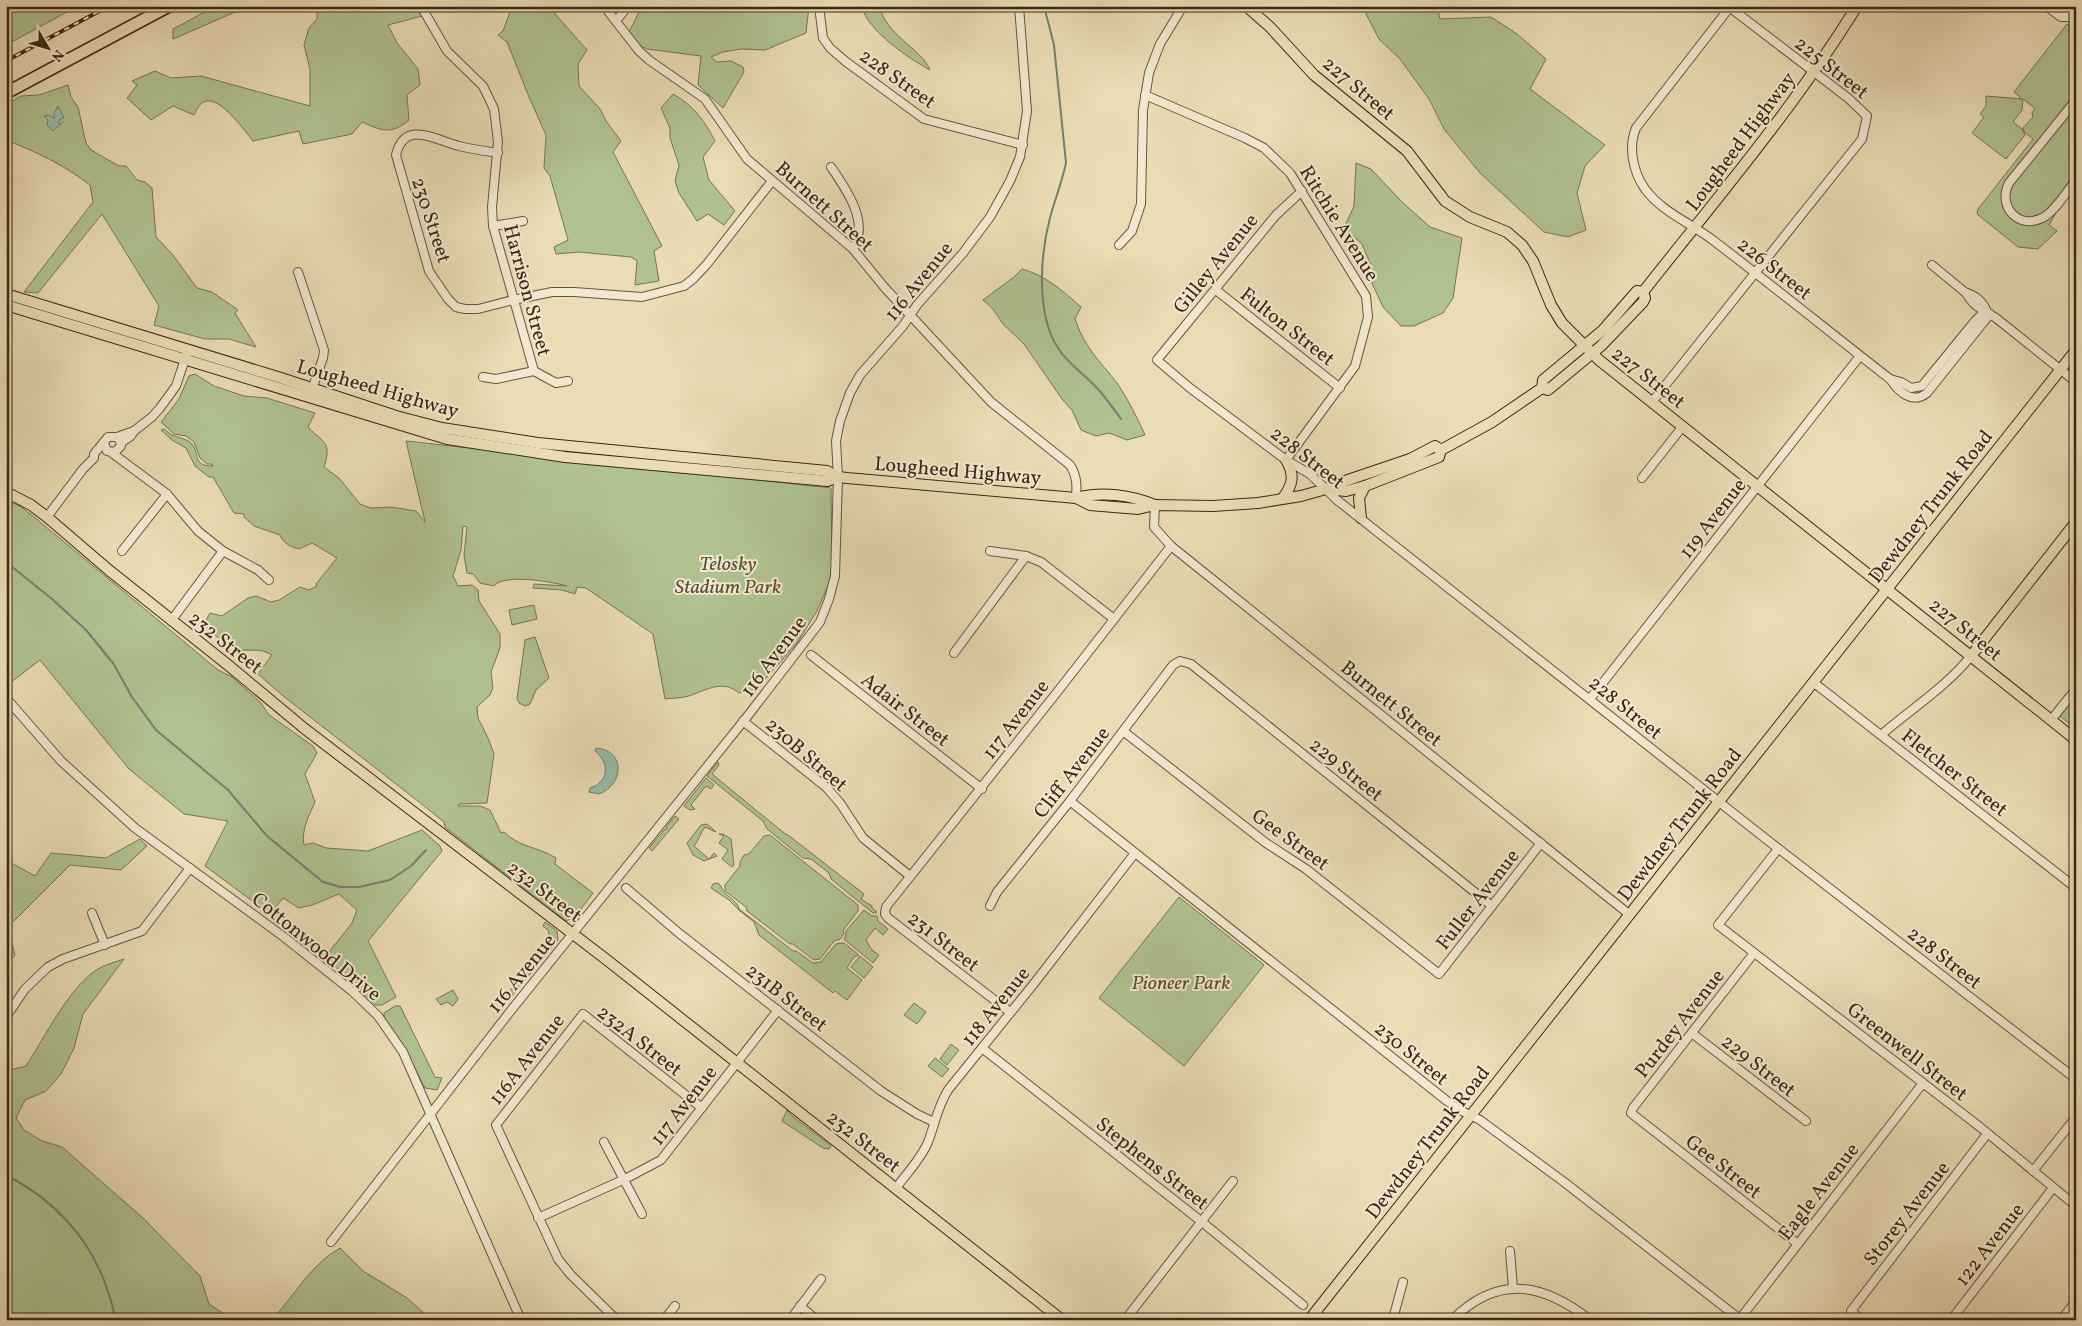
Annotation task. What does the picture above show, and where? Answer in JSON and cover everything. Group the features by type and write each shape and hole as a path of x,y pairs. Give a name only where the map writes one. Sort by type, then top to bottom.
{"highway":[{"path":"6,93 169,6"}],"main road":[{"name":"227 Street","path":"1246,6 1270,26 1314,75 1407,150 1445,201 1470,217 1506,232 1522,245 1533,261 1554,311 1566,329 1588,350 2076,740"},
{"name":"Lougheed Highway","path":"1326,489 1346,491 1365,486 1438,457 1441,450 1492,422 1542,388 1548,390 1588,350 1611,337 1643,302 1645,298 1644,292 1777,124 1857,6"},
{"name":"Lougheed Highway","path":"6,294 186,354 311,392 396,416 461,431 538,443 827,471 838,477 1076,498 1090,505 1138,509 1156,505 1213,506 1258,503 1326,489 1410,459 1435,446 1441,450"},
{"name":"Lougheed Highway","path":"6,305 186,354"},
{"name":"Dewdney Trunk Road","path":"1312,1316 2076,350"},
{"path":"1283,498 1293,480 1292,470 1286,460"},
{"path":"1361,518 1359,498 1365,486"},
{"name":"232 Street","path":"6,492 31,505 47,517 305,729 573,934 1062,1320"},
{"path":"1971,656 2076,522"}],"street":[{"name":"Harrison Street","path":"421,6 447,52 483,86 494,109 497,125 498,153 492,207 493,226 513,300 534,371 556,383 568,381"},
{"name":"Burnett Street","path":"604,6 639,51 706,99 742,153 772,181 853,249 910,315 1001,411 1070,465 1075,473 1077,483 1076,498"},
{"path":"616,21 628,6"},
{"name":"228 Street","path":"819,6 823,38 830,48 914,113 931,122 1023,145"},
{"name":"116 Avenue","path":"331,1242 509,1013 812,635 824,614 835,576 838,477 836,441 840,421 850,393 860,375 904,326 910,315 963,253 990,217 1010,181 1023,145 1027,111 1019,6"},
{"path":"1119,246 1132,230 1141,204 1143,117 1149,73 1160,44 1183,6"},
{"path":"2046,6 2060,17 2072,20"},
{"path":"2063,6 2067,9 2072,20"},
{"name":"225 Street","path":"1729,7 1848,98 1867,116 1862,140 1755,273"},
{"name":"226 Street","path":"1729,7 1638,124 1633,138 1634,166 1643,186 1670,212 1704,234 1755,273 1890,379 1898,390 1907,396 1919,398 1927,393 1988,312"},
{"path":"2072,20 2076,9"},
{"name":"Ritchie Avenue","path":"1145,94 1259,144 1280,162 1302,191 1366,296 1368,317 1355,366 1286,460"},
{"path":"2076,100 2009,183 2006,191 2007,208 2014,217 2022,221 2033,221 2043,218 2049,214 2076,180"},
{"name":"230 Street","path":"498,153 458,146 424,134 408,136 398,146 396,155 428,268 448,299 460,309 478,309 513,300"},
{"path":"831,167 856,212 858,238 853,249"},
{"path":"513,300 566,292 642,297 689,283 707,264 772,181"},
{"name":"Gilley Avenue","path":"1157,360 1282,208 1302,191"},
{"path":"493,226 523,221"},
{"path":"1932,265 1966,293 1971,294 1984,304 1988,312 2076,382"},
{"path":"298,272 324,350 311,392"},
{"path":"1652,402 1755,273"},
{"name":"Fulton Street","path":"1216,290 1340,388"},
{"path":"1890,379 1901,382 1911,388 1922,386 1975,321 1988,312"},
{"path":"94,458 98,458 116,447 153,417 176,386 186,354"},
{"name":"119 Avenue","path":"1590,699 1860,356"},
{"name":"228 Street","path":"1157,360 1190,388 1286,460 1310,474 1361,518 1718,802 2076,1079"},
{"path":"484,377 496,379 534,371"},
{"path":"1642,478 1683,426"},
{"path":"47,517 83,469 94,458 94,454 108,437 124,461 167,494 198,530 223,551 258,570 269,580"},
{"path":"104,443 105,449 116,447"},
{"path":"122,552 167,494"},
{"name":"Burnett Street","path":"1156,505 1154,516 1155,530 1171,546 1630,915"},
{"name":"117 Avenue","path":"885,912 886,907 910,876 982,789 1171,546"},
{"path":"171,620 223,551"},
{"path":"990,551 1026,556 1041,562 1114,620"},
{"path":"954,653 1026,556"},
{"name":"Adair Street","path":"811,655 982,789"},
{"path":"1881,735 1948,680 1971,656"},
{"name":"Cliff Avenue","path":"990,906 997,892 1070,801 1173,665 1180,661"},
{"name":"229 Street","path":"1180,661 1190,664 1492,906"},
{"name":"Fletcher Street","path":"1813,682 2076,888"},
{"path":"2051,720 2076,689"},
{"name":"Cottonwood Drive","path":"6,698 61,761 135,828 321,965 378,1016 403,1052 521,1320"},
{"name":"230B Street","path":"744,721 826,787 840,803 863,838 910,876"},
{"name":"Gee Street","path":"1123,731 1266,843 1306,869 1439,974"},
{"name":"230 Street","path":"1070,801 1433,1090 1460,1110 1480,1120 1564,1182 1740,1319"},
{"name":"Fuller Avenue","path":"1439,974 1542,843"},
{"name":"Greenwell Street","path":"1778,849 1718,925 1923,1083 2076,1206"},
{"name":"118 Avenue","path":"896,1188 924,1150 937,1110 948,1090 1135,853"},
{"path":"6,1016 25,989 48,967 63,959 142,932 190,868"},
{"name":"231B Street","path":"626,888 680,934 881,1092 912,1112 934,1122"},
{"name":"231 Street","path":"885,912 888,918 1010,1012"},
{"path":"92,913 105,945"},
{"name":"Purdey Avenue","path":"1631,1113 1754,953"},
{"name":"117 Avenue","path":"538,1218 625,1179 661,1160 778,1010"},
{"name":"232A Street","path":"583,1014 702,1108"},
{"name":"116A Avenue","path":"538,1218 496,1125 583,1014"},
{"name":"229 Street","path":"1693,1034 1806,1121"},
{"name":"Stephens Street","path":"982,1048 1202,1222 1303,1305"},
{"name":"Eagle Avenue","path":"1740,1319 1923,1083"},
{"name":"Gee Street","path":"1631,1113 1798,1244"},
{"path":"2033,1171 2076,1118"},
{"name":"Storey Avenue","path":"1862,1320 1851,1311 1987,1134"},
{"path":"604,1142 642,1214"},
{"path":"1125,1320 1233,1181"},
{"name":"122 Avenue","path":"1951,1320 2053,1188"},
{"path":"538,1218 555,1254 565,1270 617,1320"},
{"path":"1510,1251 1513,1288"},
{"path":"790,1320 822,1280"},
{"path":"1390,1320 1394,1315 1403,1282"},
{"path":"1452,1320 1475,1301 1513,1288 1548,1294 1569,1304 1590,1320"},
{"path":"2061,1320 2076,1301"},
{"path":"664,1320 675,1306"},
{"path":"800,1306 817,1320"},
{"path":"1312,1316 1324,1320"}],"green space":[{"path":"6,6 78,6 6,45"},
{"path":"216,6 249,6 173,39 173,29"},
{"path":"317,6 415,6 422,16 388,25 397,43 418,69 420,85 407,95 409,120 403,125 386,130 375,128 362,122 352,134 303,144 299,131 253,141 226,110 213,101 202,103 194,115 173,106 151,120 127,98 137,85 132,81 155,71 171,78 201,76 310,106 310,69 304,45 309,28 317,19"},
{"path":"512,6 548,6 587,50 578,64 579,86 600,109 606,121 621,141 613,152 662,246 654,251 659,281 635,285 637,261 631,257 579,252 556,254 554,247 568,240 550,176 544,168 546,135 507,42 498,35 503,31"},
{"path":"642,6 809,6 806,33 765,50 741,49 723,52 711,57 717,62 731,61 743,67 744,72 723,108 698,85 701,56 647,49 637,44 629,32"},
{"path":"862,6 880,6 888,25 919,55 930,70 911,59 880,34 865,15"},
{"path":"1362,6 1437,6 1440,19 1491,17 1517,34 1546,59 1530,89 1605,145 1585,166 1577,193 1586,230 1568,237 1544,232 1480,173 1444,129 1429,99 1400,59 1379,39"},
{"path":"2067,24 2076,30 2076,191 2062,202 2049,225 2057,231 2038,249 2018,247 1977,214 1978,209 2033,139 2024,132 2023,128 2033,117 2032,113 2035,108 2023,99 2022,110 2013,122 2022,129 2025,135 2006,159 1972,133 1984,117 1980,114 1986,106 1986,96 2022,99 2014,92"},
{"path":"68,85 71,97 78,107 86,143 91,150 119,166 126,166 137,180 145,182 152,188 156,237 172,254 197,288 212,292 238,310 235,313 256,347 229,339 205,339 154,325 159,306 102,214 38,293 24,292 93,202 90,185 50,160 6,140 6,105 21,96 39,95"},
{"path":"673,94 687,103 698,114 715,141 703,157 709,180 735,211 724,225 708,214 697,221 679,193 675,181 679,165 670,138 670,128 661,108"},
{"path":"1356,163 1371,169 1401,201 1430,227 1462,238 1453,298 1443,313 1414,326 1401,326 1383,307 1371,281 1370,263 1362,244 1344,228 1354,206"},
{"path":"1022,269 1046,279 1081,307 1075,319 1083,338 1121,389 1145,435 1127,440 1109,433 1096,436 1081,430 1072,410 1062,399 1024,344 1003,324 993,309 983,300"},
{"name":"Telosky Stadium Park","path":"195,374 214,386 244,396 267,398 315,413 308,427 327,447 324,467 339,478 360,504 371,508 391,507 416,511 425,522 406,441 831,488 832,562 830,581 817,611 797,643 753,693 744,691 739,693 733,689 721,686 686,697 665,699 653,634 586,588 577,587 575,594 562,590 533,588 534,584 567,586 551,582 518,579 500,582 494,586 480,583 473,574 467,573 464,555 467,527 463,526 461,550 453,576 458,586 472,585 478,590 479,601 500,634 500,648 491,672 493,688 490,695 477,707 478,718 494,754 487,803 459,804 458,806 480,806 490,810 501,833 504,832 522,844 556,858 555,864 593,893 575,917 566,921 445,827 444,822 258,674 272,655 261,651 242,650 231,647 204,624 210,613 222,616 248,598 256,596 271,602 279,600 300,587 309,590 317,586 316,584 337,558 312,543 299,549 291,546 280,535 254,526 244,517 244,514 234,513 213,477 209,477 195,466 186,448 172,440 161,430 164,429 172,435 189,441 194,447 199,462 213,466 200,458 194,442 186,436 174,434 161,422 179,399 189,376"},
{"path":"6,500 20,506 39,521 218,670 232,677 260,702 269,715 313,746 317,753 305,774 315,802 305,828 304,845 313,843 326,848 368,851 422,830 440,846 442,851 368,941 396,997 382,1005 375,1005 325,957 352,923 357,910 339,894 299,908 283,898 270,914 205,866 228,821 184,814 129,769 40,660 6,686"},
{"path":"534,605 537,619 512,625 509,610"},
{"path":"535,637 549,678 536,690 530,704 525,706 519,703 517,699 525,640"},
{"path":"2076,693 2076,729 2060,716"},
{"path":"718,762 719,765 712,774 784,833 864,894 861,899 872,906 877,912 873,913 831,879 829,873 811,859 803,858 767,829 763,821 707,776"},
{"path":"706,778 714,785 711,789 706,786 691,805 695,809 690,810 684,806"},
{"path":"675,816 679,819 652,851 649,848 667,829 666,827"},
{"path":"707,824 716,832 705,827 694,846 709,859 714,853 717,856 704,861 693,855 687,843 701,825"},
{"path":"719,834 723,834 731,839 734,865 732,867 722,859 728,850 719,843 724,836"},
{"path":"770,835 858,905 858,911 843,930 844,934 840,939 834,941 820,959 814,960 793,944 790,944 747,911 746,907 725,891 725,885 740,866 744,855 749,854 764,836"},
{"path":"140,839 147,846 121,870 70,865 8,927 15,955 6,966 6,860 35,876 51,853 106,858"},
{"path":"718,883 739,909 793,951 796,951 813,963 821,962 836,944 844,943 859,955 854,957 847,968 862,980 847,1000 835,991 833,993 759,935 754,922 740,911 729,900 711,888 713,884"},
{"name":"Pioneer Park","path":"1179,897 1264,965 1184,1066 1099,998"},
{"path":"864,910 872,916 877,916 878,921 888,929 883,935 875,928 866,940 872,950 879,955 873,963 844,939 846,931"},
{"path":"545,922 557,931 558,940 507,1002 503,1000 550,939 548,930 543,926"},
{"path":"860,956 873,967 864,978 851,967"},
{"path":"124,959 83,1014 74,1048 61,1074 46,1091 25,1100 16,1118 24,1130 42,1141 62,1147 143,1218 200,1276 209,1304 233,1320 6,1320 6,1071 26,1066 67,1000 87,977 101,967"},
{"path":"453,990 458,999 453,1006 447,1002 441,1005 436,999"},
{"path":"914,1003 926,1012 917,1024 904,1015"},
{"path":"395,1006 400,1006 435,1077 442,1078 437,1090 425,1088 404,1048 384,1017 384,1013"},
{"path":"951,1044 959,1050 947,1065 940,1059"},
{"path":"935,1058 949,1069 942,1077 928,1066"},
{"path":"787,1110 831,1146 829,1149 823,1148 782,1121"},
{"path":"340,1248 363,1271 407,1298 424,1313 423,1320 272,1320 311,1272 329,1255"}],"shaded area":[{"path":"58,106 64,118 60,119 58,123 61,124 53,131 47,125 48,120 44,116 49,115 54,119 54,113"},
{"path":"596,748 606,750 612,755 617,761 618,768 614,783 599,794 589,792 590,788 601,781 605,772 605,766 595,751"}],"waterway":[{"path":"1044,6 1054,45 1066,163 1050,218 1044,249 1042,284 1046,319 1058,348 1070,363 1099,390 1121,419"},
{"path":"6,562 52,599 86,630 113,663 132,697 156,730 228,790 267,836 323,882 341,887 359,887 390,880 411,866 426,850"},
{"path":"6,1175 54,1208 79,1236 99,1268 110,1298 115,1320"}],"railway":[{"path":"6,61 109,6"}]}
